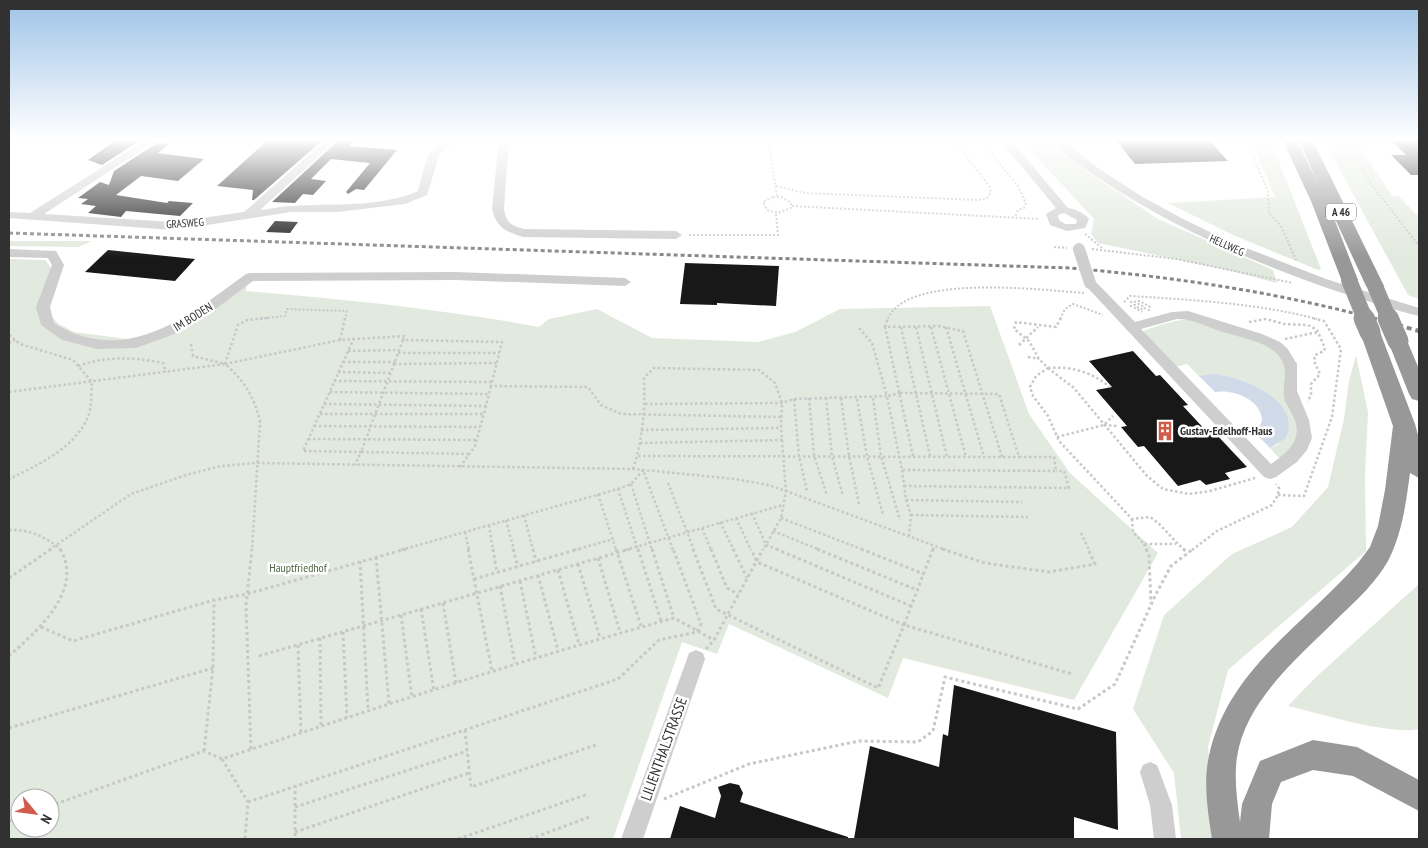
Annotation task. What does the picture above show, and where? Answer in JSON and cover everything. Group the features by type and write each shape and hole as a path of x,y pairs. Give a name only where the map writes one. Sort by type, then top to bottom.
{"highway":[{"name":"A 46","path":"1308,179 1319,201 1370,332 1419,468"},
{"name":"A 46","path":"1324,179 1375,286 1419,394"},
{"path":"1227,839 1223,801 1223,756 1236,717 1267,671 1358,581 1379,553 1392,508 1404,424"},
{"path":"1254,839 1257,804 1270,771 1313,755 1357,762 1419,796"}],"street":[{"path":"34,215 92,179"},
{"path":"247,216 289,179"},
{"name":"GRASWEG","path":"9,215 34,215 174,226 291,209 337,210 405,201 422,193 427,179"},
{"path":"500,179 499,218 504,225 512,230 523,233 676,235"},
{"path":"1037,179 1064,210"},
{"name":"HELLWEG","path":"1104,179 1164,215 1215,240 1299,274 1419,312"},
{"path":"1064,210 1072,212 1083,219 1081,226 1070,228 1059,226 1052,219 1052,214 1056,211 1064,210"},
{"path":"1070,228 1074,248 1090,283 1270,473 1298,453 1304,440 1304,428 1290,395 1291,368 1288,359 1280,350 1251,334 1223,328 1188,316 1177,315 1133,327"},
{"name":"IM BODEN","path":"9,253 52,254 58,265 43,307 48,325 67,337 97,344 136,343 172,330 200,314 250,277 455,276 625,282"},
{"name":"LILIENTHALSTRASSE","path":"632,839 696,659"},
{"path":"1150,772 1161,805 1165,839"}],"path":[{"path":"775,179 778,196"},
{"path":"776,186 805,193 979,200 987,198 991,192 983,179"},
{"path":"1012,179 1026,202 1024,208 1018,210 1015,218"},
{"path":"1263,179 1268,191 1270,213 1281,226 1289,242 1299,274"},
{"path":"1368,179 1419,246"},
{"path":"792,206 786,198 778,196 765,200 762,205 767,210 776,213 788,210 792,206 1052,219"},
{"path":"676,235 778,235 776,213"},
{"path":"1066,241 1074,248 1130,251 1261,276"},
{"path":"913,456 885,327 891,311 920,294 990,286 1083,294 1090,283"},
{"path":"643,808 749,764 859,740 918,742 933,731 945,677 1078,709 1115,684 1171,566 1217,531 1272,505 1278,496 1279,488 1270,473 1210,491 1189,494 1162,489 1147,476 1074,388 1039,359 1027,340 1014,328 1016,322 1026,322 1038,327 1056,327 1065,308 1070,305 1085,306 1098,314 1106,316 1123,304 1130,296 1239,304 1300,314 1324,321 1341,349 1332,417 1304,496 1278,496"},
{"path":"1137,307 1143,310 1145,308 1144,305 1139,303 1134,305 1135,308 1144,312 1150,310 1146,304 1140,301 1131,302 1130,305 1137,313 1151,314"},
{"path":"225,364 238,325 247,320 285,316 287,309 347,311 340,340"},
{"path":"885,327 946,327 963,330 1002,457"},
{"path":"901,327 930,456"},
{"path":"916,327 947,457"},
{"path":"931,327 966,457"},
{"path":"946,327 984,457"},
{"path":"1019,345 1027,340 1038,327"},
{"path":"858,328 872,343 887,396 906,500 911,515 909,536"},
{"path":"1266,342 1318,332"},
{"path":"9,335 20,344 73,360 92,382 88,416 81,430 64,446 9,479"},
{"path":"9,392 225,364 354,338 405,336 355,465"},
{"path":"354,338 303,451 470,454"},
{"path":"9,343 14,340"},
{"path":"403,340 502,342 477,440 470,454 460,466"},
{"path":"191,344 193,356 225,364 239,375 250,390 257,405 260,422 256,463 254,528 247,594 251,750"},
{"path":"348,351 499,353"},
{"path":"78,366 94,360 109,358 150,360 163,363 166,372"},
{"path":"1028,358 1039,359"},
{"path":"343,362 497,363"},
{"path":"1110,387 1091,374 1075,368 1061,366 1048,368 1036,376 1030,387 1033,396 1048,416 1057,437 1132,519 1133,532 1144,544 1149,556 1151,605"},
{"path":"631,484 674,618 714,640 773,531 782,518 786,491 781,428 782,402 775,383 759,370 654,368 644,378 644,414 638,456 633,469"},
{"path":"338,372 391,373"},
{"path":"334,381 492,382"},
{"path":"491,386 588,388 595,400 606,410 621,414 781,417"},
{"path":"330,392 489,394"},
{"path":"645,404 782,402 794,398 873,398 900,393 999,394 1019,457"},
{"path":"794,398 799,456 807,491"},
{"path":"809,398 814,456 827,496"},
{"path":"826,398 832,456 843,496"},
{"path":"841,398 849,456 859,504"},
{"path":"857,398 867,456 883,515"},
{"path":"873,398 882,456 900,520"},
{"path":"324,404 486,406"},
{"path":"320,414 483,414"},
{"path":"1104,425 1113,416"},
{"path":"1057,437 1104,425 1117,426"},
{"path":"314,426 480,427"},
{"path":"641,430 781,428"},
{"path":"308,439 477,440"},
{"path":"640,442 783,440"},
{"path":"638,456 1054,457 1056,471"},
{"path":"9,578 131,494 186,475 221,466 256,463 633,469 735,479 768,485 786,491 935,547 984,563 1049,572 1095,564 1081,533"},
{"path":"41,627 73,641 214,600 247,594 618,489 631,484 643,470"},
{"path":"643,470 701,624 698,632"},
{"path":"902,470 1064,471 1070,488 904,486"},
{"path":"668,483 716,609 878,688 935,547"},
{"path":"618,489 661,621"},
{"path":"598,494 641,626"},
{"path":"906,500 1022,502"},
{"path":"259,656 783,505"},
{"path":"752,513 766,545 911,606"},
{"path":"524,515 536,562"},
{"path":"911,515 1028,517"},
{"path":"1132,519 1150,517 1162,525 1172,540 1188,553"},
{"path":"736,518 757,562 904,624 1072,674"},
{"path":"782,518 924,574"},
{"path":"506,520 518,567"},
{"path":"720,522 747,578"},
{"path":"489,525 497,573"},
{"path":"702,528 727,588 738,594"},
{"path":"9,530 40,534 57,544 65,554 68,571 60,596 41,627 9,656"},
{"path":"773,531 917,590"},
{"path":"465,532 492,672"},
{"path":"474,579 614,539"},
{"path":"1144,544 1177,544"},
{"path":"376,557 389,704"},
{"path":"598,558 620,632"},
{"path":"360,561 368,710"},
{"path":"578,564 600,638"},
{"path":"558,570 578,644"},
{"path":"538,575 558,650"},
{"path":"520,580 536,658"},
{"path":"500,586 515,664"},
{"path":"204,751 213,668 214,600"},
{"path":"443,603 456,684"},
{"path":"420,609 434,691"},
{"path":"401,615 412,698"},
{"path":"60,802 204,751 222,758 251,750 368,710 412,698 558,650 674,618"},
{"path":"343,632 347,717"},
{"path":"248,802 295,784 618,679 659,640 698,632"},
{"path":"320,638 321,726"},
{"path":"298,645 301,732"},
{"path":"9,728 213,668"},
{"path":"465,730 471,786 599,744"},
{"path":"295,807 467,751"},
{"path":"222,758 248,802 245,839"},
{"path":"295,832 469,773"},
{"path":"295,784 295,839"},
{"path":"458,839 588,794"},
{"path":"530,839 592,816"}],"green space":[{"path":"1057,179 1098,179 1158,219 1273,270 1277,283 1223,269 1098,243 1091,234 1094,219"},
{"path":"1267,179 1286,179 1321,269 1318,270 1233,235 1168,203 1275,197"},
{"path":"1345,179 1380,179 1392,196 1398,196 1419,217 1419,299 1408,295"},
{"path":"9,241 92,241 78,247 9,246"},
{"name":"Hauptfriedhof","path":"9,259 45,260 57,275 50,295 49,314 59,324 74,332 134,340 189,318 247,276 246,291 393,305 539,327 549,319 597,309 652,338 758,342 795,332 840,309 990,306 1029,414 1070,473 1158,553 1074,700 903,658 888,698 729,624 717,654 682,642 613,839 9,839"},
{"path":"1182,320 1192,320 1269,345 1287,362 1300,437 1286,454 1279,458 1270,448 1279,444 1245,381 1223,375 1199,376 1187,364 1174,367 1141,332"},
{"path":"1356,355 1368,412 1365,475 1366,551 1228,670 1208,747 1218,839 1181,839 1174,773 1133,709 1164,615 1232,554 1292,527 1328,487 1344,419 1349,381"},
{"path":"1419,584 1419,729 1407,730 1374,727 1288,706 1315,678"}],"water":[{"path":"1214,374 1254,385 1278,402 1286,413 1289,425 1286,438 1270,448 1252,430 1261,424 1262,419 1256,406 1251,401 1237,394 1222,391 1215,392 1199,376"}],"building":[{"path":"111,179 138,179 116,195 167,203 169,201 193,203 180,216 126,211 121,217 88,213 96,206 81,204 88,199 78,198 100,182 109,185"},
{"path":"160,179 181,179 178,181"},
{"path":"225,179 279,179 254,200 252,200 253,190 217,186"},
{"path":"297,179 326,181 313,195 303,194 295,203 272,202"},
{"path":"357,179 373,179 364,190 356,189 348,194 346,192"},
{"path":"275,221 298,222 290,233 266,232"},
{"path":"108,250 195,259 175,281 85,272"},
{"path":"685,263 779,266 776,306 717,303 717,305 680,304"},
{"name":"Gustav-Edelhoff-Haus","path":"1133,351 1156,376 1160,375 1188,405 1183,406 1209,434 1215,433 1247,467 1225,473 1230,479 1206,485 1200,480 1178,486 1144,446 1138,447 1121,427 1127,426 1096,390 1112,387 1089,361"},
{"path":"954,685 1116,732 1118,830 1074,817 1074,839 854,839 870,746 939,767 943,734 948,736"},
{"path":"730,783 739,785 743,793 740,802 848,837 848,839 670,839 680,806 715,818 721,796 718,787"}],"railway":[{"path":"9,233 1070,268 1148,276 1263,293 1376,319"},
{"path":"1372,318 1419,331"}],"place":[{"name":"Gustav-Edelhoff-Haus","path":"1165,431"}]}
